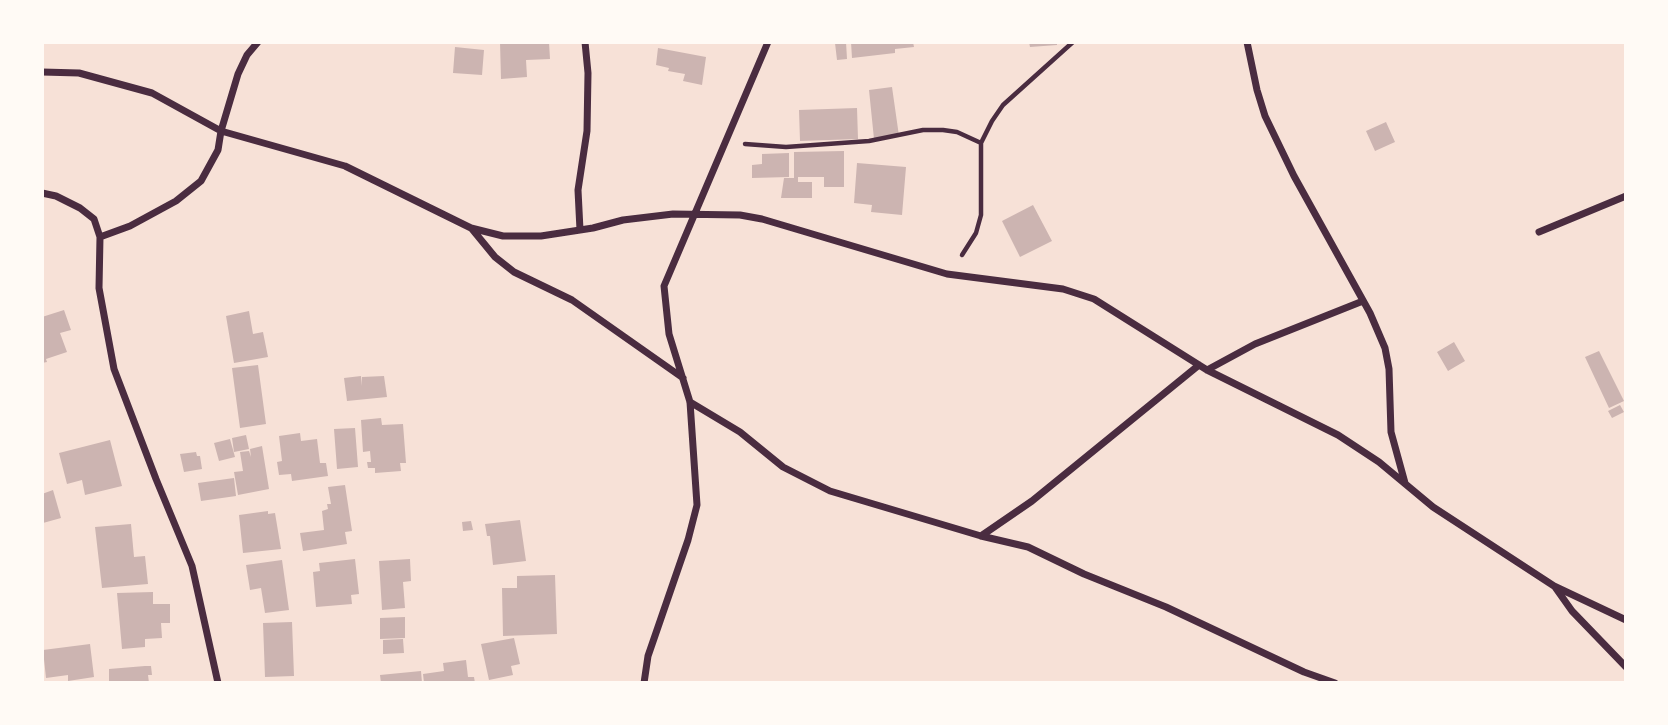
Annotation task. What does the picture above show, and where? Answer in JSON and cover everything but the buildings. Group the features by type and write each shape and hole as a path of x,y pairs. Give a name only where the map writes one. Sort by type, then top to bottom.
{"street":[{"path":"100,237 130,226 192,190 211,168 238,74 247,55 258,42"},
{"path":"580,230 578,190 587,131 588,73 585,42"},
{"path":"644,683 648,656 688,540 697,505 690,402 669,334 664,286 768,42"},
{"path":"1247,42 1265,116 1385,348 1389,369 1391,432 1406,484"},
{"path":"42,72 79,73 152,93 221,131 345,166 471,229 503,236 524,237 580,230 635,218 695,214 740,215 762,219 947,274 1063,289 1094,299 1207,370 1338,435 1379,462 1433,508 1554,586 1626,620"},
{"path":"42,193 56,196 80,208 94,219 100,237 99,288 114,369 192,566 218,683"},
{"path":"1539,232 1626,196"},
{"path":"471,229 495,257 514,272 572,300 683,378"},
{"path":"1207,370 1255,344 1363,301"},
{"path":"981,536 1031,500 1199,365"},
{"path":"690,402 740,432 783,467 830,491 981,536 1028,547 1084,574 1166,607 1304,672 1335,683"},
{"path":"1554,586 1572,611 1626,667"}],"path":[{"path":"947,274 976,233 981,215 981,143 1003,105 1073,42"},
{"path":"727,143 786,147 869,142 923,130 957,132 981,143"}]}
